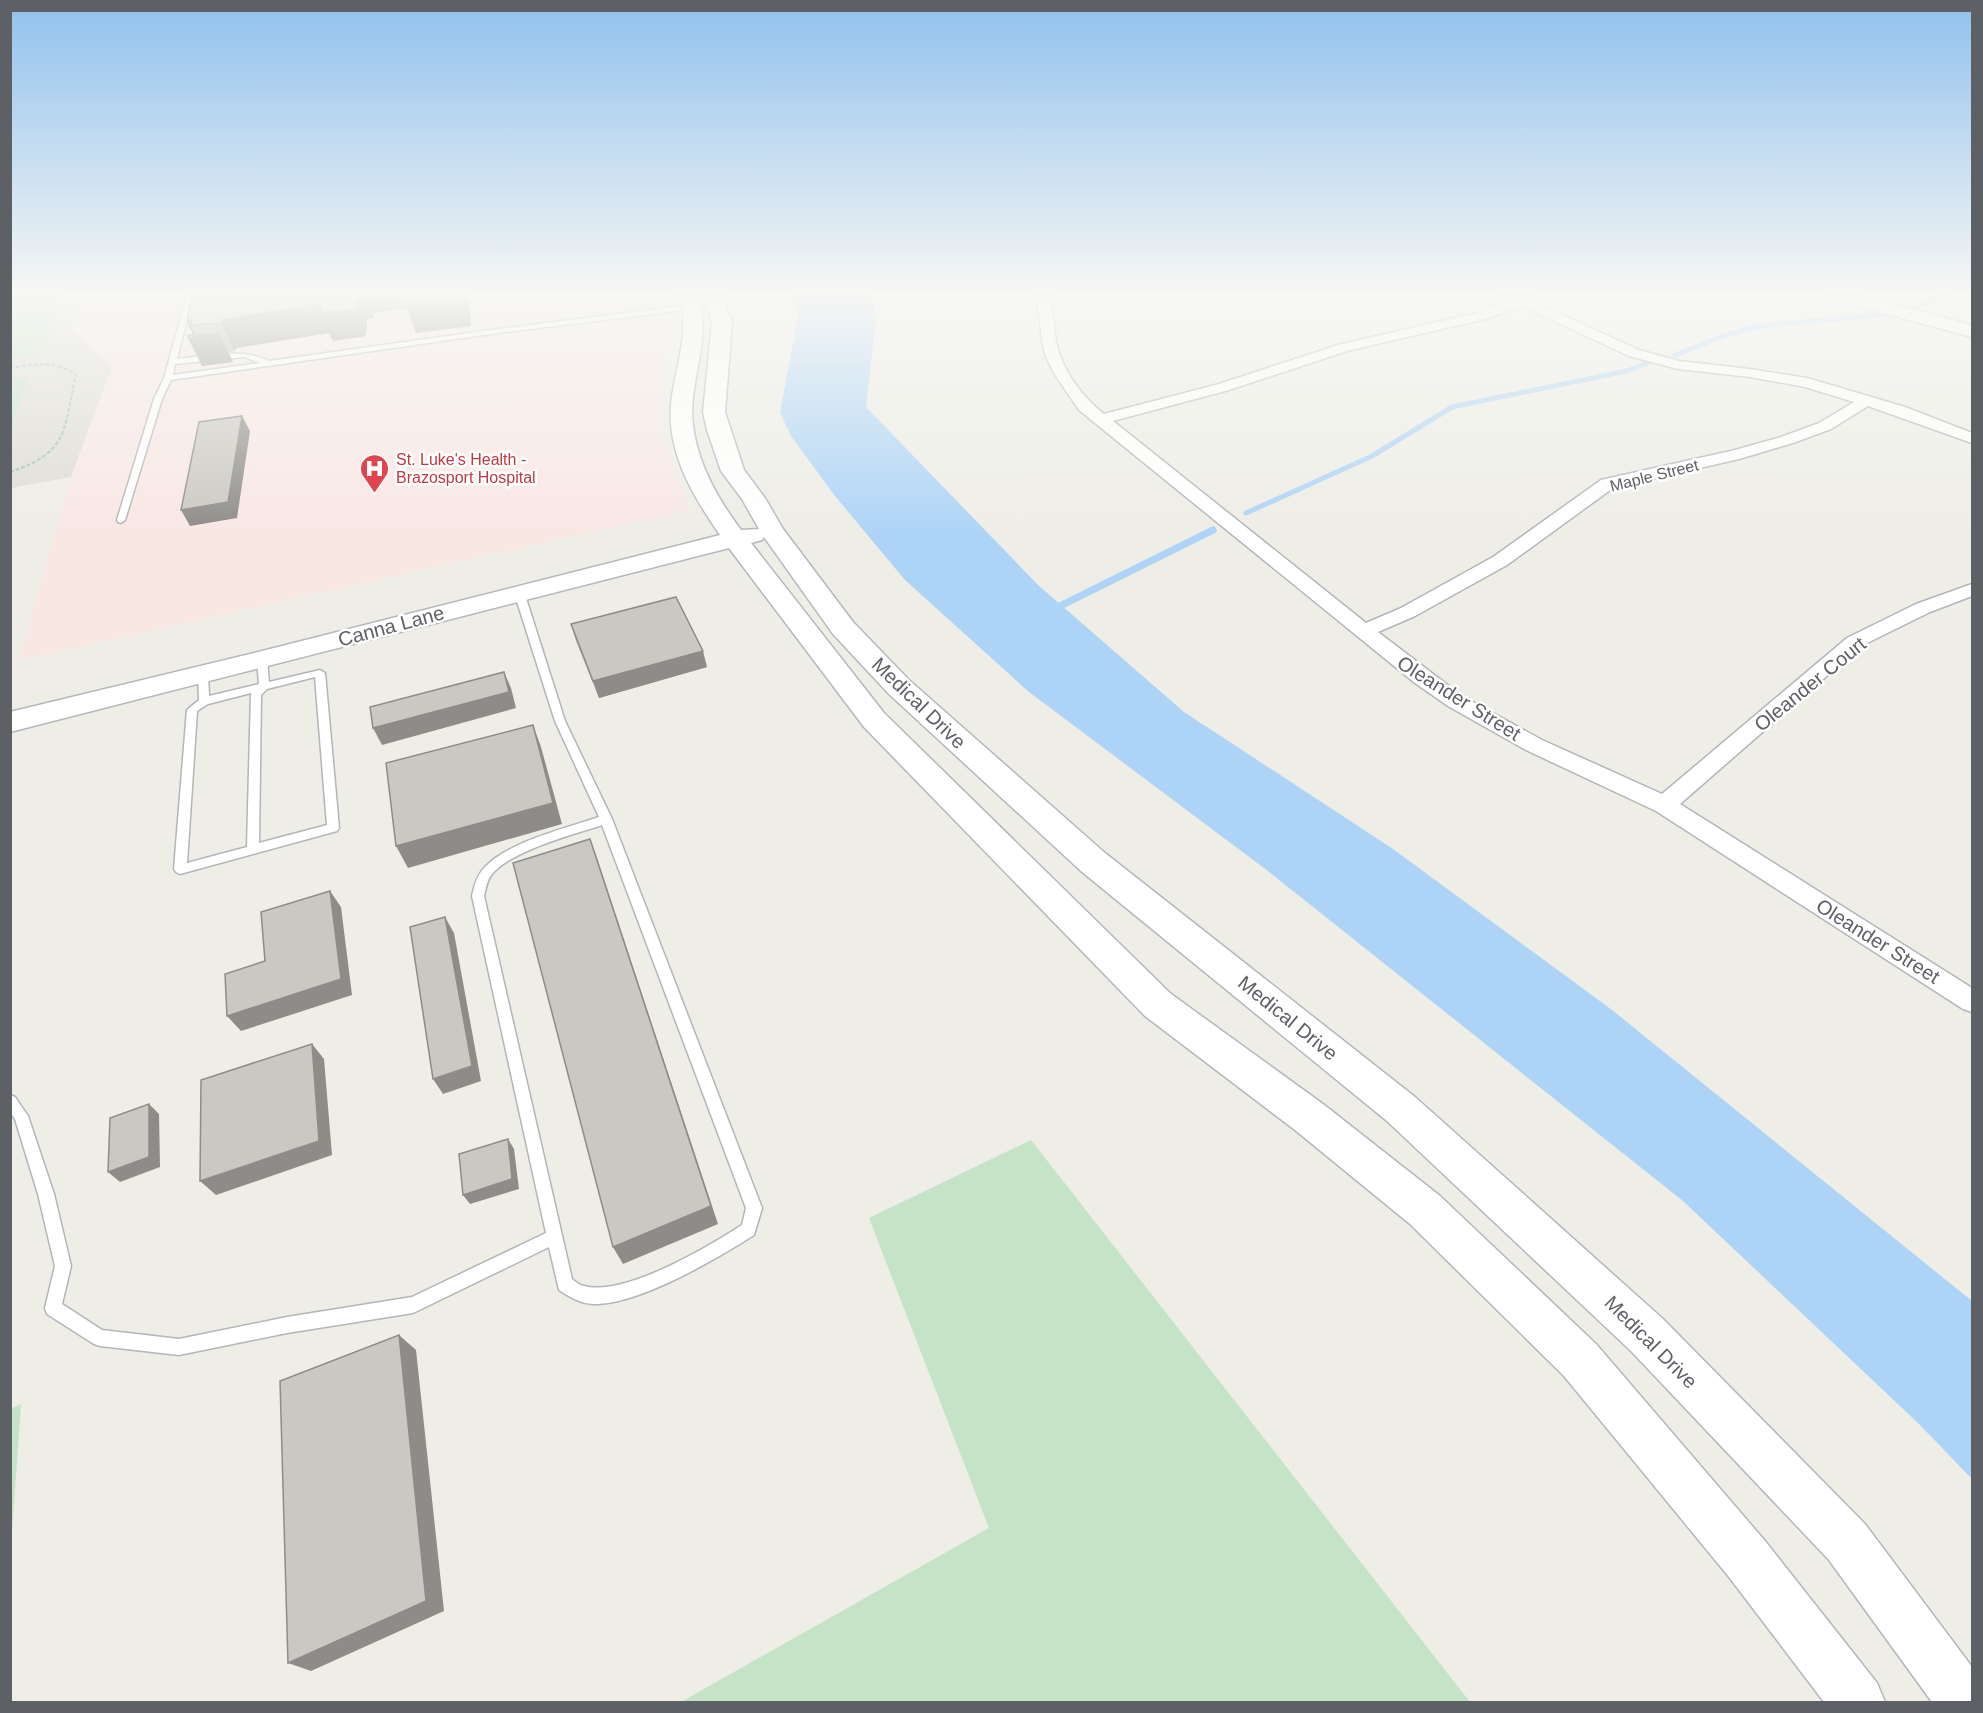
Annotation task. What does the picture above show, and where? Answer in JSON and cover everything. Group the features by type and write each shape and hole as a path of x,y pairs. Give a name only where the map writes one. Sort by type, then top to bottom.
{"street":[{"name":"Medical Drive","path":"685,375 680,394 681,424 687,451 698,479 754,534 906,695 1093,862 1401,1109 1647,1335 1847,1542 1965,1702"},
{"name":"Medical Drive","path":"718,375 714,412 718,430 733,471 753,498 754,534 834,672 874,720 1158,1005 1309,1117 1425,1210 1580,1360 1747,1559 1858,1702"},
{"name":"Oleander Street","path":"1064,375 1085,407 1100,420 1422,678 1534,745 1664,805 1972,1001"},
{"path":"1100,420 1261,375"},
{"path":"1761,375 1807,383 1867,400 1972,438"},
{"name":"Maple Street","path":"1362,632 1408,612 1500,561 1607,484 1713,461 1787,440 1825,426 1867,400"},
{"name":"Canna Lane","path":"10,722 754,534"},
{"name":"Oleander Court","path":"1664,805 1854,642 1923,608 1972,590"}],"lane":[{"path":"121,520 158,399 169,375"},
{"path":"168,378 190,375"},
{"path":"519,592 560,721 606,819 754,1209 749,1230 717,1251 633,1289 608,1295 582,1295 565,1284 478,896 481,883 490,868 504,857 606,819"},
{"path":"254,850 256,694 264,686 262,660"},
{"path":"320,673 333,828 180,868 192,710 204,701 264,686 320,673"},
{"path":"203,674 204,701"},
{"path":"10,1101 21,1116 46,1194 63,1266 53,1308 100,1338 178,1347 413,1305 554,1237"}],"path":[{"path":"10,472 33,464 56,449 60,442 76,375"}],"shaded area":[{"path":"11,375 109,375 71,477 11,488"},
{"name":"St. Luke's Health - Brazosport Hospital","path":"109,375 662,375 660,404 663,440 690,510 19,660 71,477"}],"green space":[{"path":"28,377 11,431 11,380"},
{"path":"1031,1140 1470,1702 681,1702 989,1528 869,1218"},
{"path":"21,1404 11,1546 11,1409"}],"water":[{"path":"787,375 870,375 866,407 1038,585 1184,712 1393,849 1612,1010 1972,1301 1972,1479 1919,1424 1683,1201 1264,868 1029,692 905,580 835,496 791,436 780,412"}],"building":[{"path":"242,416 228,502 181,510 199,422"},
{"path":"676,597 703,651 593,681 571,624"},
{"path":"504,672 509,692 373,728 370,707"},
{"path":"533,725 553,803 396,846 386,763"},
{"path":"590,839 711,1206 613,1247 513,863"},
{"path":"330,891 341,979 227,1016 225,974 265,961 261,912"},
{"path":"445,917 472,1066 433,1079 410,927"},
{"path":"312,1044 319,1141 200,1181 201,1080"},
{"path":"149,1104 149,1157 108,1172 110,1118"},
{"path":"508,1139 512,1179 463,1195 459,1154"},
{"path":"399,1335 426,1601 288,1663 280,1381"}],"waterway":[{"path":"1246,513 1372,456 1452,407 1608,375"},
{"path":"1052,610 1213,530"}],"place":[{"name":"St. Luke's Health - Brazosport Hospital","path":"375,494"}]}
